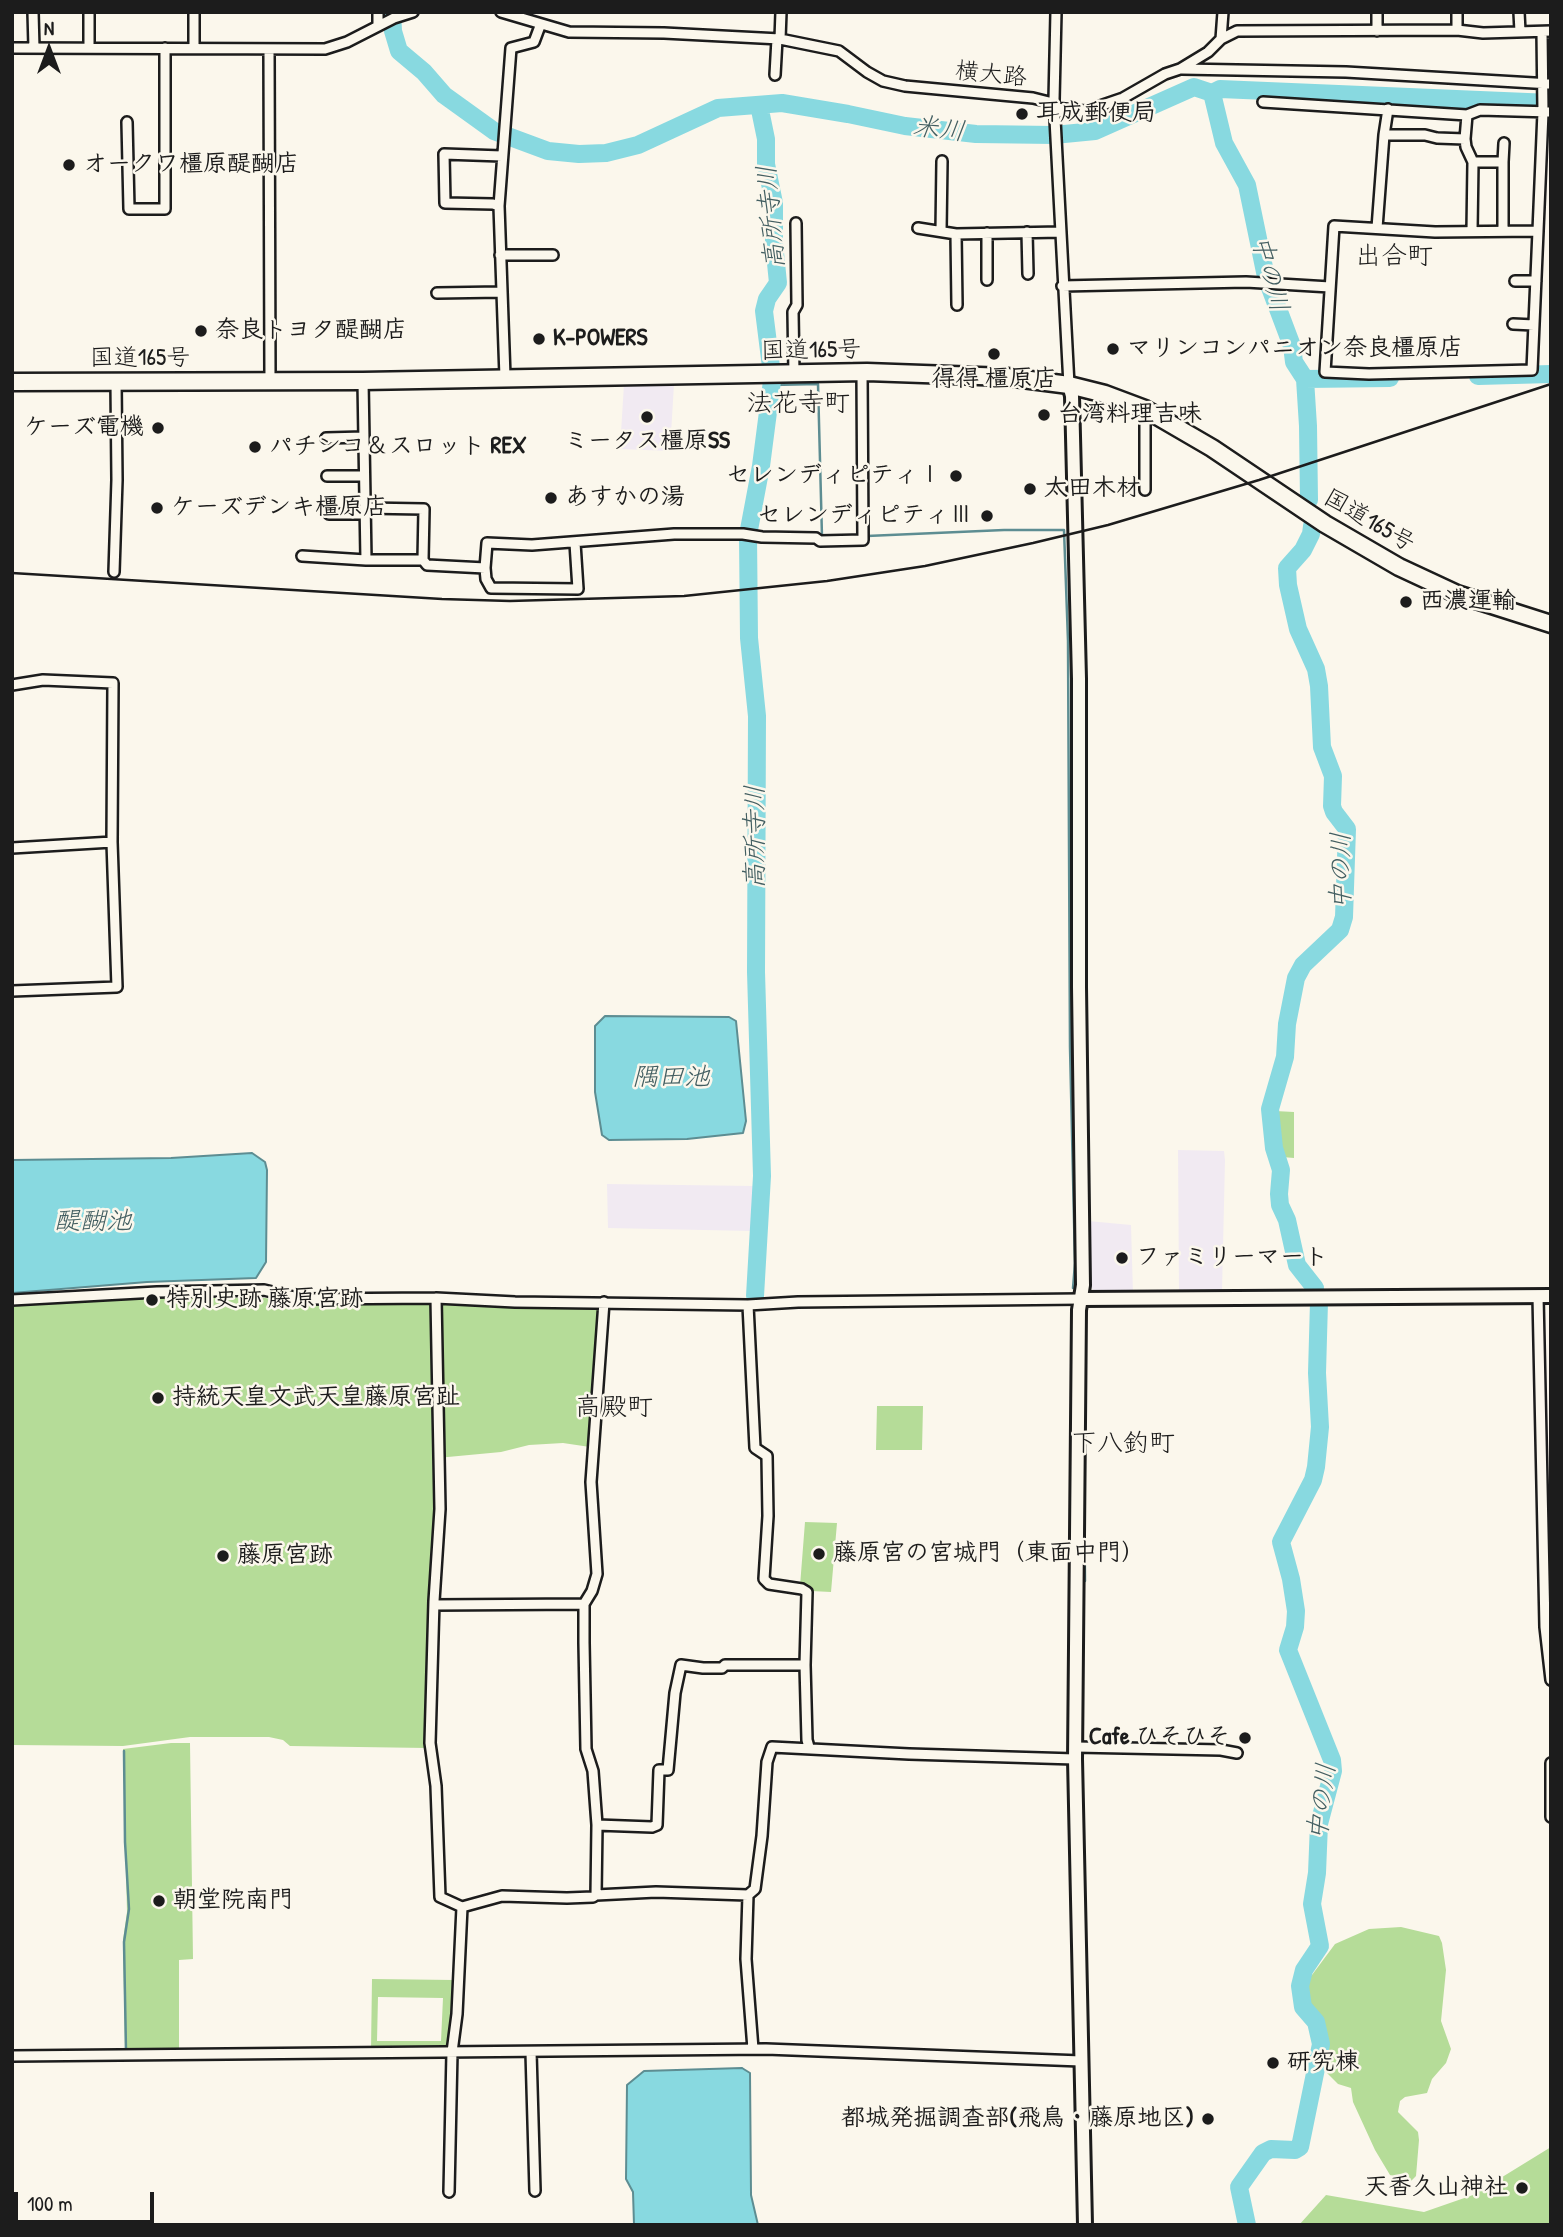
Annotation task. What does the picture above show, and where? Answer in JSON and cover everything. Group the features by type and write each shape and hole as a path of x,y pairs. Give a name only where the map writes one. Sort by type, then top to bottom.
{"highway":[{"name":"国道165号","path":"12,382 363,381 862,372 1007,377 1069,385 1105,394 1145,409 1212,448 1325,524 1399,567 1457,594 1551,624"}],"street":[{"path":"33,12 34,48"},
{"path":"89,12 89,47"},
{"path":"194,12 194,48"},
{"path":"378,12 379,25"},
{"path":"12,48 325,48 347,43 379,25 413,12"},
{"name":"横大路","path":"501,12 540,26 569,32 664,33 779,39 839,51 883,81 918,88 1033,98 1049,102 1055,108 1085,111 1123,98 1165,74 1180,69 1208,52 1221,39 1237,31 1547,31"},
{"path":"775,75 781,12"},
{"path":"1056,12 1053,81 1062,286 1072,396 1079,679 1083,1285 1079,1310 1076,1753 1085,2225"},
{"path":"1221,39 1223,12"},
{"path":"1377,12 1377,31"},
{"path":"1457,12 1457,30"},
{"path":"1519,12 1520,32"},
{"path":"505,377 499,206 511,48 534,42 540,26"},
{"path":"1538,231 1435,232 1334,226 1325,372 1370,374 1532,370 1547,31"},
{"path":"127,122 129,209 165,209 165,48"},
{"path":"270,49 270,380"},
{"path":"1180,69 1346,72 1546,85"},
{"path":"1263,102 1467,116 1480,110 1545,111"},
{"path":"1377,228 1388,109"},
{"path":"1467,116 1466,147 1473,162 1472,231"},
{"path":"1384,135 1465,139"},
{"path":"1503,230 1504,143"},
{"path":"499,206 445,203 444,154 502,156"},
{"path":"941,231 942,161"},
{"path":"1473,162 1503,162"},
{"path":"794,374 796,223"},
{"path":"918,228 956,234 1061,232"},
{"path":"1027,232 1028,274"},
{"path":"987,233 987,280"},
{"path":"956,234 957,305"},
{"path":"500,256 553,255"},
{"path":"1515,281 1536,281"},
{"path":"1062,286 1246,282 1330,287"},
{"path":"437,293 501,292"},
{"path":"1513,324 1534,325"},
{"path":"575,543 578,589 491,588 486,579 487,543 575,543 582,540 661,535 749,535 816,538 820,541 863,540 862,372"},
{"path":"363,381 366,560"},
{"path":"114,572 116,382"},
{"path":"1145,409 1145,490"},
{"path":"326,438 364,437"},
{"path":"327,476 364,476"},
{"path":"329,514 424,509 424,560 427,565 485,568"},
{"path":"302,556 424,560"},
{"path":"12,685 43,680 113,684 112,842 117,987 12,991"},
{"path":"12,848 112,842"},
{"path":"12,1300 157,1292 264,1290 302,1299 436,1298 515,1302 748,1305 798,1302 1544,1296 1545,1627 1551,1680"},
{"path":"436,1298 440,1509 433,1605 430,1743 436,1786 440,1897 462,1907 502,1896 567,1898 656,1892 748,1895 755,1889 767,1762 772,1747 909,1754 1221,1749 1237,1753"},
{"path":"596,1895 597,1825 593,1771 586,1749 583,1678 584,1604 592,1591 597,1574 592,1482 604,1302"},
{"path":"748,1305 755,1448 767,1456 768,1516 764,1579 769,1584 807,1592 805,1665 807,1740 810,1748"},
{"path":"433,1605 584,1604"},
{"path":"597,1825 657,1825 659,1770 668,1770 675,1693 681,1665 703,1668 805,1665"},
{"path":"1551,1763 1551,1817"},
{"path":"748,1895 746,1959 752,2049"},
{"path":"449,2192 452,2052 457,2014 462,1907"},
{"path":"12,2056 752,2049 1082,2060"},
{"path":"531,2052 535,2191"}],"shaded area":[{"name":"ミータス橿原SS","path":"624,384 674,384 670,451 620,449"},
{"path":"1178,1150 1224,1151 1222,1291 1179,1292"},
{"path":"607,1184 754,1186 752,1231 608,1228"},
{"path":"1088,1221 1131,1225 1133,1294 1096,1293 1089,1285"}],"green space":[{"path":"1275,1111 1294,1112 1294,1158 1282,1157 1278,1147"},
{"name":"藤原宮跡","path":"139,1298 265,1298 298,1303 596,1307 600,1311 590,1447 563,1443 529,1445 501,1452 437,1458 427,1748 290,1746 283,1740 269,1737 190,1737 123,1746 12,1745 12,1305"},
{"path":"877,1406 923,1406 922,1450 876,1450"},
{"name":"藤原宮の宮城門（東面中門）","path":"805,1522 837,1523 831,1592 811,1591 800,1586"},
{"name":"朝堂院南門","path":"190,1743 193,1959 179,1960 179,2051 125,2051 123,1940 127,1912 123,1749"},
{"path":"1401,1927 1439,1936 1442,1943 1446,1970 1441,2021 1451,2049 1446,2063 1432,2079 1427,2093 1405,2097 1400,2101 1398,2112 1418,2132 1419,2140 1416,2176 1410,2182 1390,2175 1353,2102 1351,2088 1338,2084 1322,2068 1320,2054 1325,2043 1318,2019 1304,1999 1309,1979 1335,1944 1369,1929"},
{"path":"372,1979 454,1980 449,2049 371,2050","holes":["378,1997 443,1998 441,2041 377,2041"]},
{"path":"1551,2147 1551,2225 1299,2225 1326,2195 1424,2212 1473,2195"}],"water":[{"name":"隅田池","path":"605,1016 729,1017 736,1021 746,1121 743,1133 687,1139 609,1140 602,1135 595,1092 595,1026"},
{"name":"醍醐池","path":"252,1153 265,1162 267,1170 266,1262 256,1278 147,1282 12,1293 12,1160 171,1158"},
{"path":"742,2068 750,2073 751,2195 758,2225 634,2225 633,2192 626,2179 627,2085 644,2071"}],"waterway":[{"name":"米川","path":"392,12 393,31 399,51 424,72 444,95 494,131 548,151 579,154 606,153 638,145 718,108 782,103 905,126 976,134 1054,135 1095,131 1194,87 1212,93 1220,89 1551,103"},
{"name":"中の川","path":"1212,93 1224,143 1247,185 1266,277 1292,346 1294,362 1305,379 1309,500"},
{"name":"高所寺川","path":"759,105 774,203 778,283 767,299 764,311 771,367"},
{"path":"1478,376 1551,374"},
{"path":"1305,379 1390,378"},
{"name":"高所寺川","path":"755,1296 762,1176 756,972 757,716 749,638 748,535 761,466 772,381"},
{"path":"772,385 818,384 822,537"},
{"name":"中の川","path":"1312,526 1303,550 1287,568 1288,585 1298,629 1316,669 1322,747 1333,776 1332,806 1347,829 1344,917 1340,930 1303,965 1296,978 1287,1024 1285,1057 1270,1109 1274,1148 1281,1170 1280,1205 1287,1220 1297,1265 1315,1288"},
{"path":"867,536 1064,530 1068,641 1070,1047 1075,1263 1073,1288"},
{"name":"中の川","path":"1247,2225 1239,2187 1263,2153 1271,2149 1295,2150 1300,2147 1321,2044 1316,2022 1303,2007 1300,1986 1304,1970 1320,1946 1312,1904 1317,1873 1319,1824 1333,1771 1332,1760 1288,1650 1295,1627 1296,1611 1281,1542 1313,1480 1316,1467 1320,1427 1317,1373 1319,1302"},
{"path":"1084,1480 1085,1581"},
{"path":"124,1751 129,1909 124,1942 126,2051"}],"railway":[{"path":"12,573 510,601 684,596 827,581 925,566 1108,525 1259,480 1551,384"}],"place":[{"name":"耳成郵便局","path":"1022,114"},
{"name":"オークワ橿原醍醐店","path":"69,165"},
{"name":"奈良トヨタ醍醐店","path":"201,331"},
{"name":"K-POWERS","path":"539,339"},
{"name":"マリンコンパニオン奈良橿原店","path":"1113,349"},
{"name":"得得 橿原店","path":"994,354"},
{"name":"台湾料理吉味","path":"1044,415"},
{"name":"ミータス橿原SS","path":"647,417"},
{"name":"ケーズ電機","path":"158,428"},
{"name":"パチンコ＆スロット REX","path":"255,447"},
{"name":"セレンディピティⅠ","path":"956,476"},
{"name":"太田木材","path":"1030,489"},
{"name":"あすかの湯","path":"551,498"},
{"name":"ケーズデンキ橿原店","path":"157,508"},
{"name":"セレンディピティⅢ","path":"987,516"},
{"name":"西濃運輸","path":"1406,602"},
{"name":"ファミリーマート","path":"1122,1258"},
{"name":"特別史跡 藤原宮跡","path":"152,1300"},
{"name":"持統天皇文武天皇藤原宮趾","path":"158,1398"},
{"name":"藤原宮の宮城門（東面中門）","path":"819,1554"},
{"name":"藤原宮跡","path":"223,1556"},
{"name":"Cafe ひそひそ","path":"1245,1738"},
{"name":"朝堂院南門","path":"159,1901"},
{"name":"研究棟","path":"1273,2063"},
{"name":"都城発掘調査部(飛鳥・藤原地区)","path":"1208,2119"},
{"name":"天香久山神社","path":"1522,2188"}],"district":[{"name":"出合町","path":"1394,257"},
{"name":"法花寺町","path":"798,404"},
{"name":"高殿町","path":"614,1408"},
{"name":"下八釣町","path":"1123,1444"}]}
